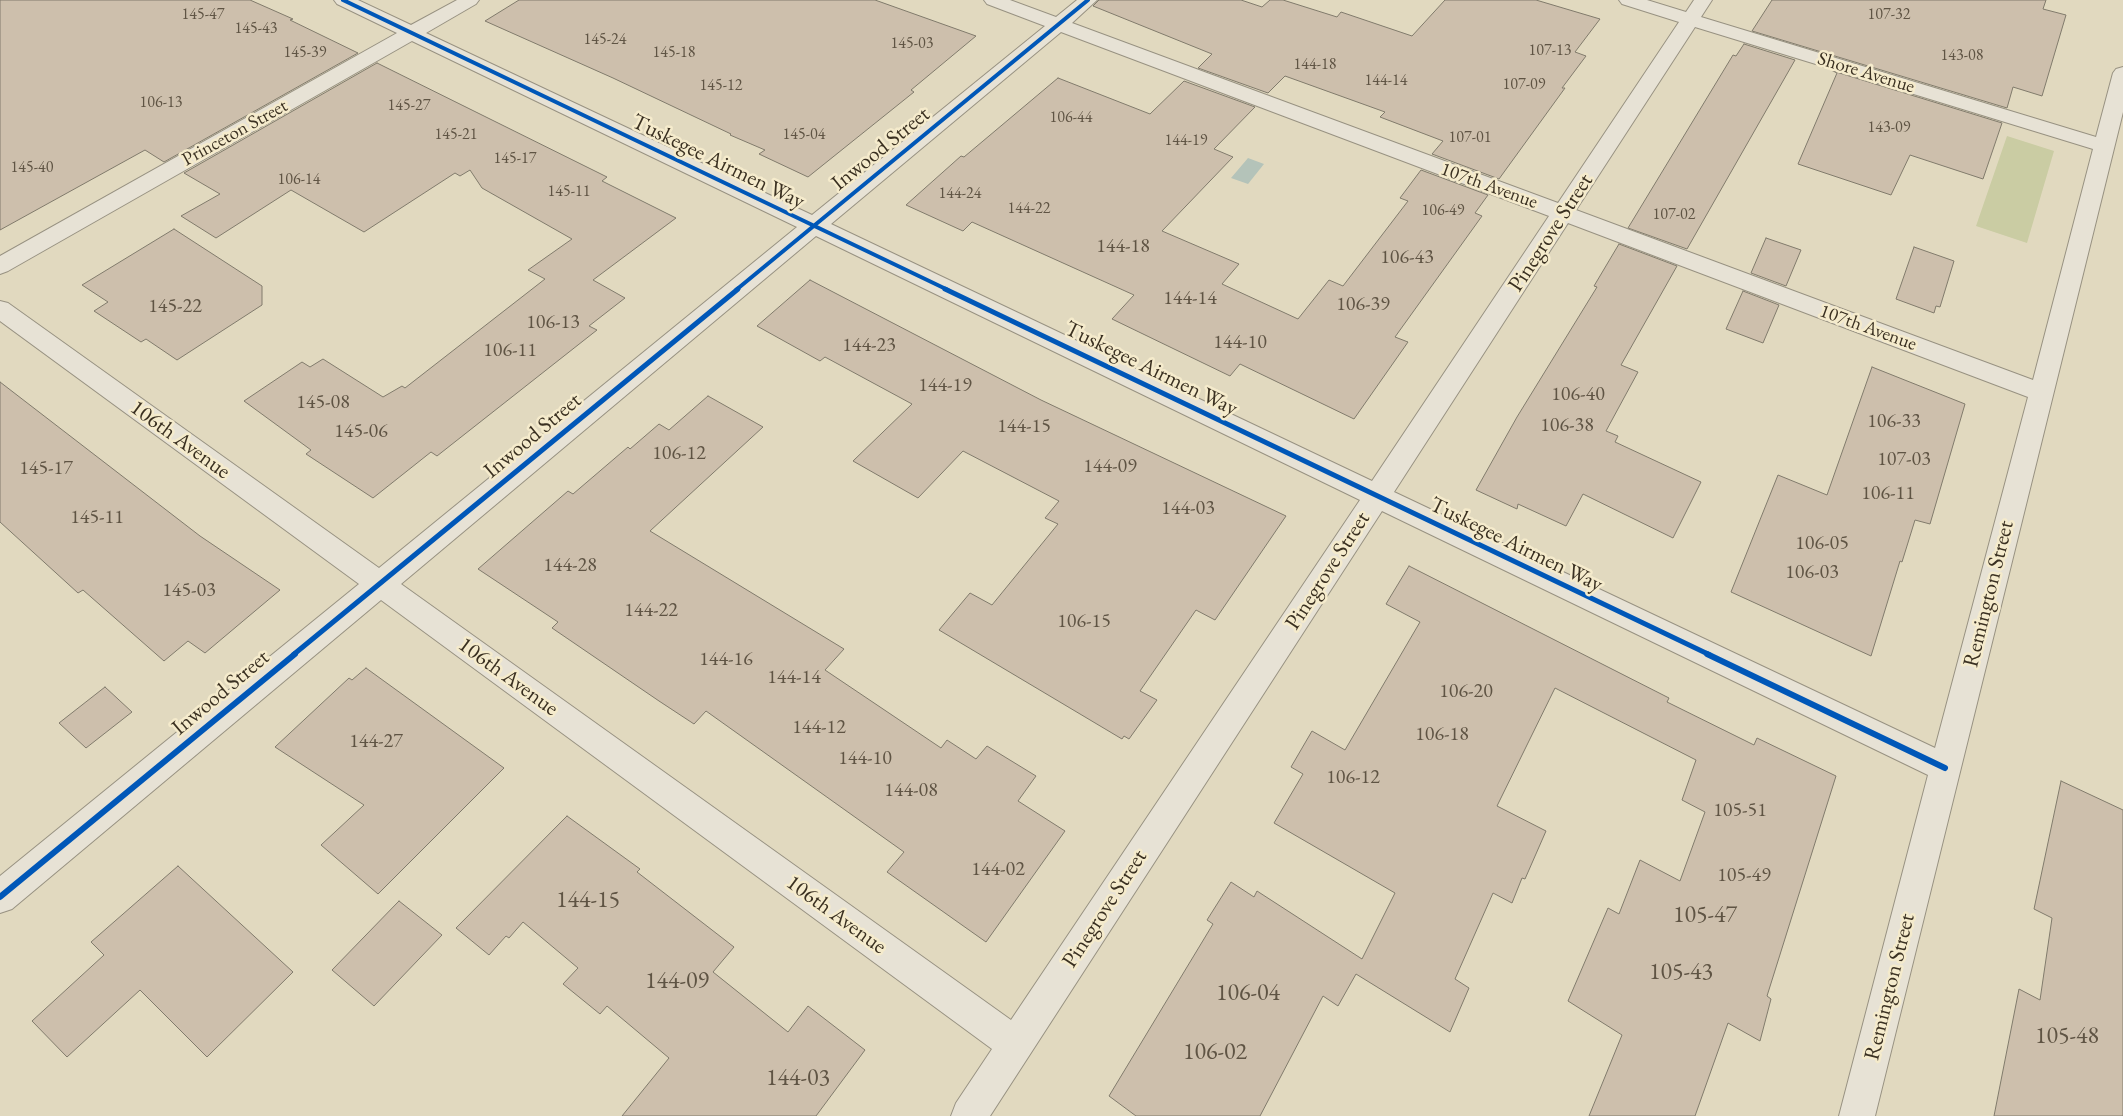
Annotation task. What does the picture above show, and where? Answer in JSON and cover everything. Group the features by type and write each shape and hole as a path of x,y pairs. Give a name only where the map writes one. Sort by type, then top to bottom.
{"street":[{"name":"Tuskegee Airmen Way","path":"343,0 1945,768"},
{"name":"Princeton Street","path":"0,266 470,0"},
{"name":"107th Avenue","path":"993,0 2040,392"},
{"name":"Inwood Street","path":"0,896 1088,0"},
{"name":"Shore Avenue","path":"1628,0 1697,10 2104,146"},
{"name":"Pinegrove Street","path":"969,1116 1697,10"},
{"name":"Remington Street","path":"1857,1116 2040,392 2123,73"},
{"name":"106th Avenue","path":"0,310 1016,1045"}],"green space":[{"path":"2007,136 2054,151 2027,243 1976,226"}],"shaded area":[{"path":"1248,158 1264,164 1248,184 1231,178"}],"building":[{"path":"0,0 250,0 293,19 290,20 358,53 164,162 145,150 0,230"},
{"path":"519,0 875,0 976,36 911,90 914,92 808,177 759,154 765,150 613,78 485,21"},
{"path":"1099,0 1241,0 1262,7 1270,0 1283,0 1337,17 1341,12 1412,36 1445,0 1536,0 1600,19 1575,52 1586,56 1499,179 1432,154 1443,141 1380,117 1385,112 1285,76 1268,93 1198,68 1212,54 1093,6"},
{"path":"1772,0 2046,0 2043,9 2066,15 2042,96 2013,87 2007,108 1752,31"},
{"path":"1744,44 1795,60 1687,249 1628,228 1733,55 1736,56"},
{"path":"377,63 607,177 602,181 676,218 593,280 625,298 589,326 597,330 437,456 431,452 373,498 306,454 311,450 244,401 302,362 310,367 323,359 383,397 402,386 405,388 545,279 528,270 572,239 482,188 470,170 460,176 455,173 364,232 291,190 216,238 181,216 220,194 184,173"},
{"path":"1833,71 2002,123 1983,179 1910,155 1891,195 1798,164 1837,73"},
{"path":"1058,78 1150,114 1184,81 1255,107 1214,149 1233,157 1162,231 1239,264 1222,284 1298,319 1329,280 1343,286 1408,201 1400,198 1421,170 1488,195 1475,213 1482,216 1395,337 1408,342 1354,419 1240,364 1230,376 1112,319 1134,295 972,222 963,231 906,205 961,156 964,157"},
{"path":"174,229 262,286 262,305 177,360 146,339 141,342 94,311 108,302 82,285"},
{"path":"1766,238 1801,250 1786,286 1751,273"},
{"path":"1619,244 1677,266 1621,365 1638,372 1606,431 1618,436 1615,442 1701,482 1673,538 1583,494 1566,526 1518,504 1517,509 1476,490 1517,417 1597,287 1594,286"},
{"path":"1914,247 1954,261 1940,307 1936,306 1934,313 1896,299"},
{"path":"810,280 1041,400 1286,516 1215,620 1196,610 1140,691 1157,700 1129,739 1124,736 1122,739 939,630 970,593 992,605 1058,524 1045,518 1059,501 963,451 918,498 853,461 912,404 825,357 820,361 757,326"},
{"path":"1743,291 1779,305 1763,343 1726,329"},
{"path":"1872,367 1965,404 1930,524 1915,520 1902,562 1900,561 1871,656 1731,592 1778,475 1827,495"},
{"path":"0,382 200,536 280,590 205,653 188,641 164,661 83,590 78,593 0,522"},
{"path":"708,396 763,427 650,531 844,649 825,670 941,748 947,740 976,759 987,746 1036,776 1018,801 1065,831 986,942 887,872 904,852 706,711 694,724 659,701 552,628 558,622 478,569 568,491 573,494 628,447 630,449 659,424 669,430"},
{"path":"1409,566 1669,698 1667,702 1754,745 1757,738 1836,776 1767,996 1771,999 1760,1041 1728,1023 1695,1116 1589,1116 1622,1035 1568,1001 1608,908 1619,914 1640,860 1680,881 1705,812 1682,800 1696,760 1555,688 1497,806 1546,831 1525,879 1522,878 1512,903 1493,893 1455,979 1469,988 1450,1032 1356,974 1338,1006 1323,996 1260,1116 1136,1116 1109,1096 1213,924 1207,920 1231,882 1254,897 1257,891 1362,959 1395,893 1274,823 1303,774 1291,767 1312,731 1345,750 1420,622 1386,604"},
{"path":"366,668 504,768 378,894 321,845 364,805 275,747 349,678 352,680"},
{"path":"105,687 132,712 86,748 59,723"},
{"path":"2061,781 2123,810 2123,1116 1994,1116 2019,989 2040,1000 2052,918 2034,909"},
{"path":"567,816 640,869 637,872 734,947 713,972 788,1032 808,1006 865,1050 816,1116 622,1116 669,1058 607,1006 600,1014 563,984 578,968 523,922 509,938 506,936 489,955 456,928"},
{"path":"178,866 293,972 207,1057 140,990 67,1057 32,1021 104,955 91,942"},
{"path":"399,901 442,935 374,1006 332,970"}],"cycle path":[{"path":"343,0 1945,768"},
{"path":"0,897 1088,0"}]}
